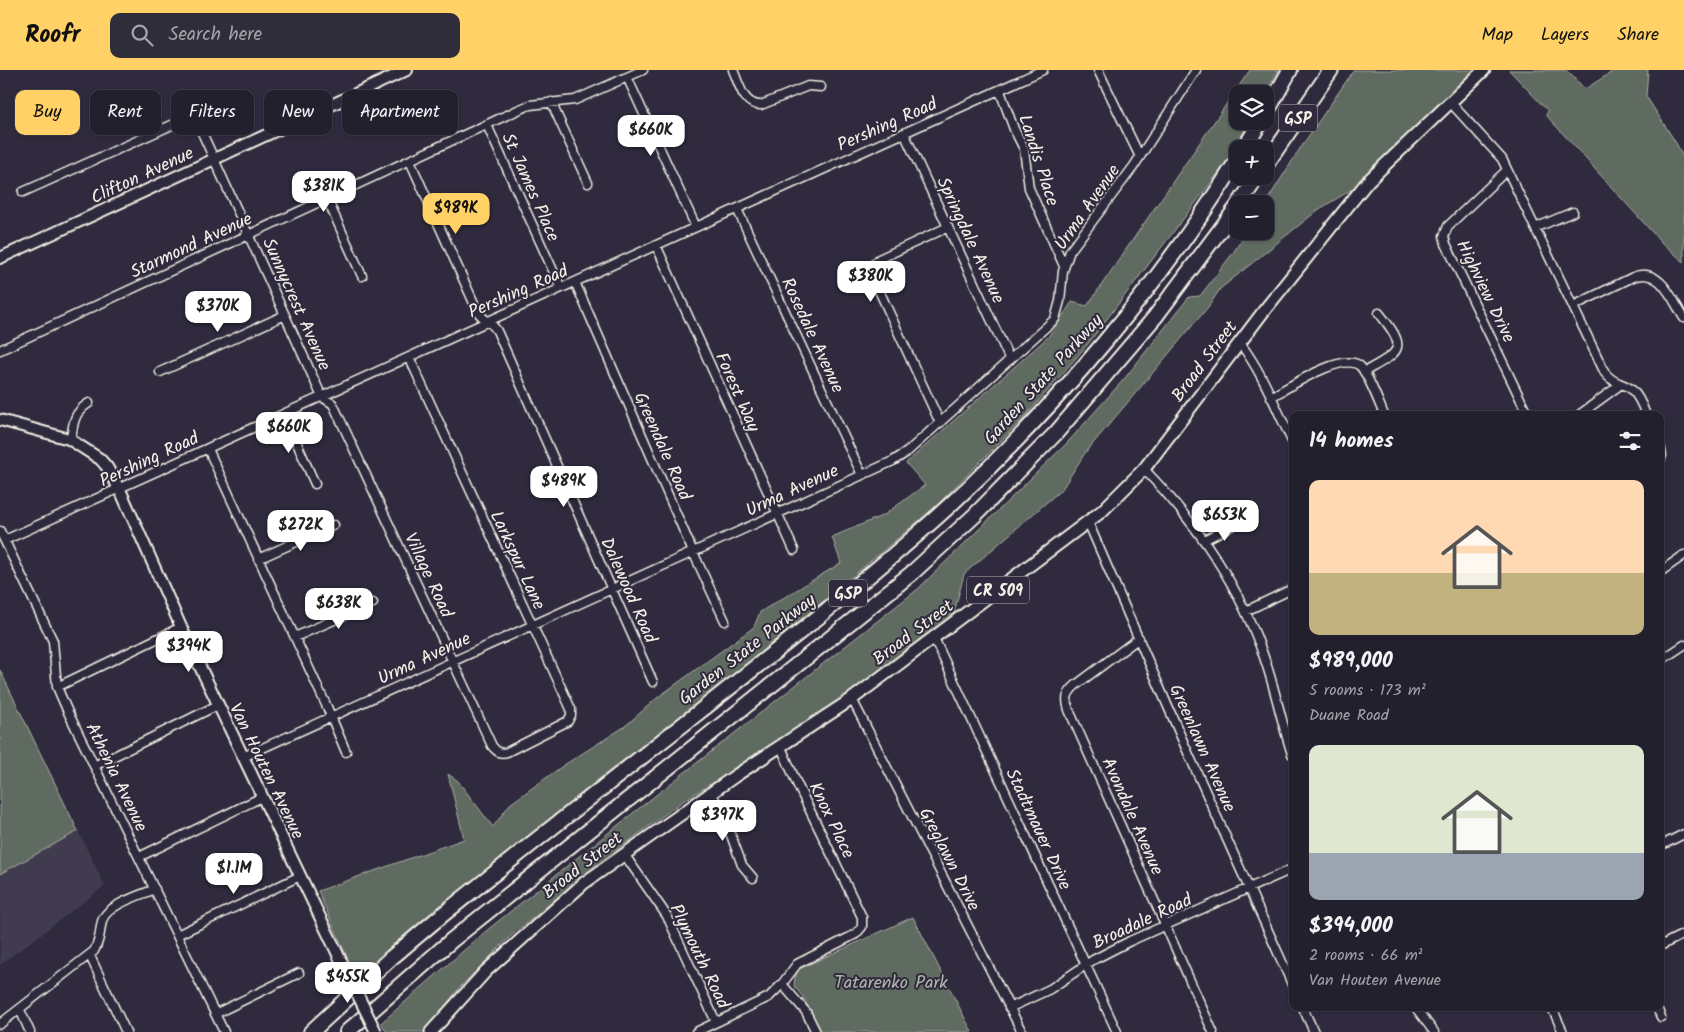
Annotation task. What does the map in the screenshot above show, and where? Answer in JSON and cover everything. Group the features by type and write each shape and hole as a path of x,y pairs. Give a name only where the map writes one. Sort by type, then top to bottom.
{"highway":[{"name":"GSP","path":"1274,99 1290,70"},
{"name":"GSP","path":"1274,153 1331,70"},
{"name":"Garden State Parkway","path":"311,1032 391,958 436,920 812,622 883,564 949,505 1019,436 1073,378 1114,330 1174,252 1229,172"},
{"name":"GSP","path":"347,1032 452,940 912,573 968,522 1056,433 1128,350 1183,281 1229,217"}],"main road":[{"name":"Clifton Avenue","path":"0,258 407,70"},
{"name":"Broad Street","path":"431,1032 486,971 575,890 710,793 852,699 1088,522 1119,495 1144,469 1240,343 1368,181 1484,70"},
{"name":"Van Houten Avenue","path":"0,420 71,440 100,459 107,466 218,705 376,1032"}],"street":[{"name":"Starmond Avenue","path":"0,350 520,109 530,105 575,100 643,70"},
{"path":"733,70 744,95 754,105 761,105 808,86 821,87"},
{"name":"Pershing Road","path":"4,540 1043,70"},
{"path":"1098,70 1140,158"},
{"name":"Urma Avenue","path":"243,757 862,475 907,452 1055,319 1060,300 1064,266 1070,251 1140,158 1196,70"},
{"path":"627,77 696,227"},
{"name":"Landis Place","path":"1000,91 1014,129 1024,149 1029,188 1064,266"},
{"path":"551,102 588,183"},
{"path":"1450,102 1497,153 1507,170 1605,373 1620,385 1631,388 1637,395 1644,411"},
{"name":"Sunnycrest Avenue","path":"23,192 194,115 322,396"},
{"name":"St James Place","path":"487,125 561,288"},
{"name":"Springdale Avenue","path":"904,133 1010,360"},
{"name":"Dalewood Road","path":"410,161 478,312 497,331 654,682"},
{"name":"Highview Drive","path":"1507,170 1448,226 1444,236 1446,244 1526,411"},
{"path":"328,199 362,276"},
{"name":"Rosedale Avenue","path":"737,209 862,475"},
{"path":"1535,228 1573,212"},
{"path":"940,423 871,273 874,264 879,259 948,227"},
{"name":"Forest Way","path":"656,245 794,550"},
{"path":"1573,306 1633,277 1647,274 1658,278 1684,318"},
{"name":"Greendale Road","path":"575,282 725,621"},
{"path":"1364,372 1392,356 1397,349 1396,335 1379,313"},
{"path":"160,372 285,315"},
{"path":"1240,343 1247,352 1289,435"},
{"name":"Larkspur Lane","path":"409,357 572,712 568,721 516,748"},
{"path":"1271,397 1339,363 1354,363 1364,372 1382,411"},
{"path":"1584,411 1620,385"},
{"name":"Village Road","path":"322,396 333,404 492,746 501,754 516,748"},
{"path":"71,440 74,418 89,403"},
{"path":"284,414 315,484"},
{"path":"208,449 346,752"},
{"path":"1144,469 1174,500 1204,540 1246,611 1266,663 1289,744"},
{"name":"Greenlawn Avenue","path":"1088,522 1289,977"},
{"path":"1204,540 1235,524"},
{"path":"258,559 334,525"},
{"name":"Athenia Avenue","path":"0,531 53,641 57,687 224,1032"},
{"path":"1664,569 1684,555"},
{"path":"1246,611 1289,591"},
{"path":"295,637 373,603"},
{"path":"57,687 181,627"},
{"name":"Stadtmauer Drive","path":"934,638 1117,1032"},
{"name":"Avondale Avenue","path":"1139,638 1076,684 1069,691 1066,700 1213,1032"},
{"path":"1664,658 1684,646"},
{"name":"Greglawn Drive","path":"852,699 1022,1032"},
{"path":"94,766 218,705"},
{"name":"Knox Place","path":"696,1032 769,997 792,970 804,960 860,931 863,922 781,747"},
{"path":"710,793 724,816 742,865 753,878"},
{"path":"140,857 262,797"},
{"path":"1664,844 1684,834"},
{"name":"Plymouth Road","path":"624,854 667,916 716,1022"},
{"name":"Broadale Road","path":"1010,1008 1050,988 1086,965 1130,941 1289,870"},
{"path":"177,935 300,876"},
{"path":"0,1024 90,956 100,940 104,915 118,905 155,888"},
{"path":"1664,944 1684,934"},
{"path":"90,956 126,1032"},
{"path":"215,1014 299,973"},
{"path":"782,984 806,1012 816,1032"},
{"path":"20,1010 30,1032"},
{"path":"1304,1011 1314,1032"},
{"path":"1418,1011 1434,1032"},
{"path":"1553,1011 1563,1032"},
{"path":"1658,1011 1661,1017"}],"shaded area":[{"path":"0,670 105,886 0,965"}],"green space":[{"path":"1250,70 1279,70 1270,85 1240,85"},
{"path":"1354,70 1476,70 1351,190 1318,210 1220,289 1209,306 1085,453 1062,489 964,574 953,617 878,674 802,728 683,801 602,861 511,936 461,986 424,1032 387,1032 381,1023 486,931 918,589 1068,442 1125,378 1189,297 1200,296 1241,240 1274,240 1274,195 1271,195"},
{"path":"1509,70 1566,70 1585,89 1615,70 1648,70 1646,96 1684,159 1684,262 1662,243 1546,115 1548,111"},
{"path":"1229,100 1229,130 1245,130 1239,140 1229,140 1229,158 1226,163 1087,345 1024,418 935,507 771,645 598,780 440,909 358,982 318,891 464,839 448,774 458,781 493,827 510,804 564,765 624,727 657,698 754,627 760,612 841,563 832,537 884,515 925,485 906,463 1048,337 1072,302 1087,306"},
{"path":"0,670 78,831 0,874"},
{"name":"Tatarenko Park","path":"913,917 972,1032 821,1032 803,997 794,986 795,977 799,969"}]}
